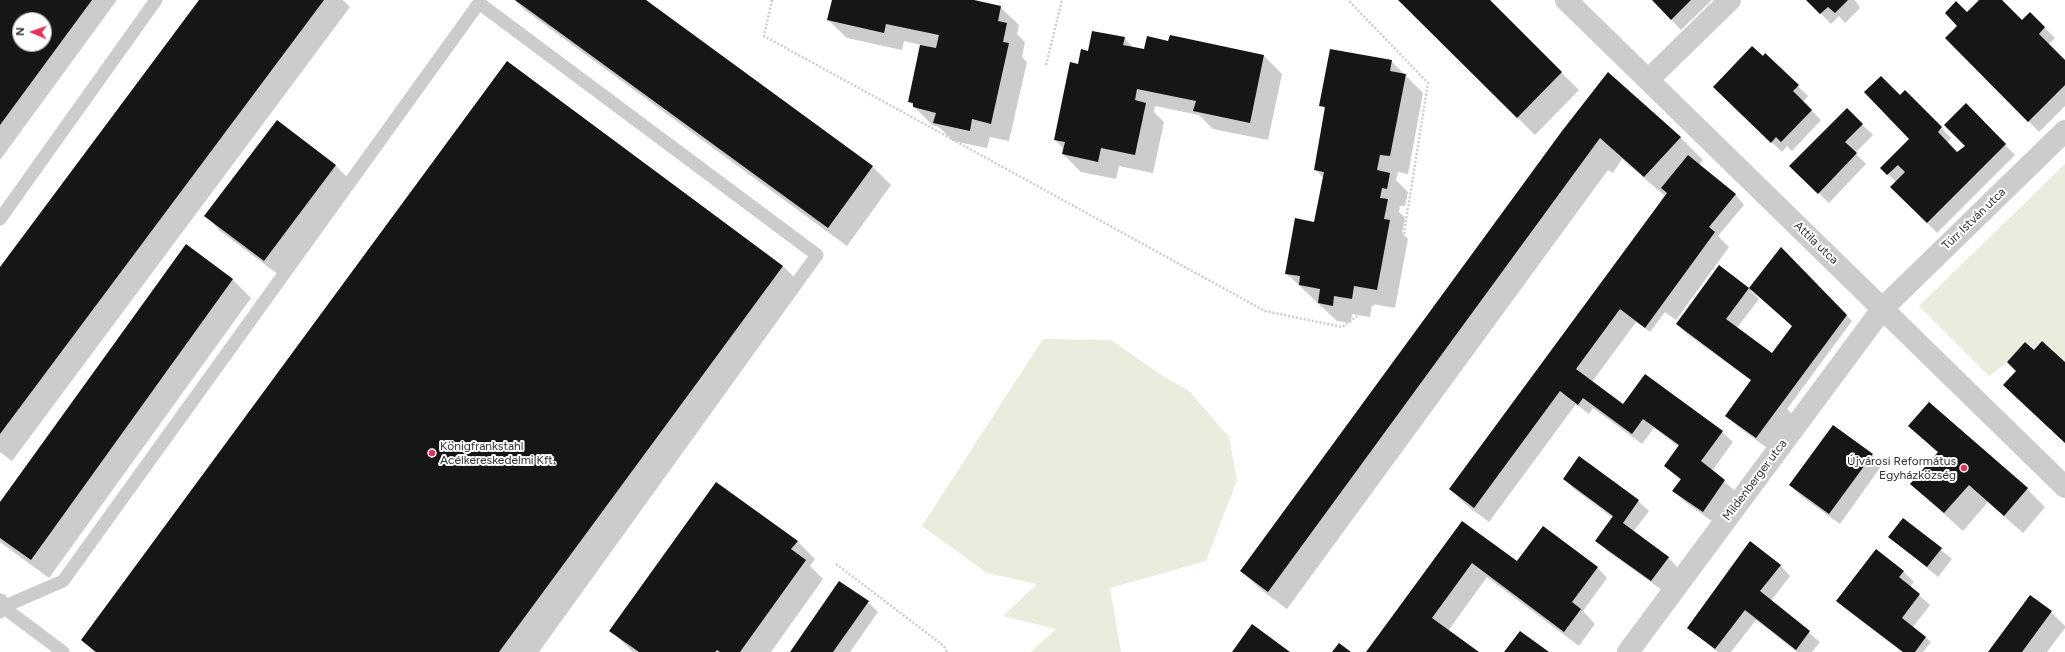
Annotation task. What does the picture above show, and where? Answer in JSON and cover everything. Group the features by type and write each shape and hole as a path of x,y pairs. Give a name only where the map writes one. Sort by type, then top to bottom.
{"street":[{"name":"Attila utca","path":"1566,0 2065,487"},
{"path":"1648,80 1730,0"},
{"name":"Türr István utca","path":"1883,308 2065,130"},
{"name":"Mildenberger utca","path":"1628,652 1883,308"}],"lane":[{"path":"0,219 156,0"},
{"path":"1,606 63,581 477,2 817,254 531,652"},
{"path":"1,606 64,652"}],"path":[{"path":"772,0 764,36 1265,311 1342,327 1395,289 1428,83 1348,0"},
{"path":"1046,65 1062,0"},
{"path":"836,564 944,646 947,652"}],"green space":[{"path":"2065,164 2065,362 2042,341 2034,350 2025,342 2007,362 1989,376 1919,306"},
{"path":"1043,339 1111,340 1164,377 1188,390 1229,437 1237,480 1206,561 1110,588 1121,652 1031,652 1056,629 1003,616 1037,584 987,573 922,526"}],"building":[{"path":"0,0 92,0 0,125"},
{"path":"199,0 324,0 0,434 0,267"},
{"path":"515,0 646,0 873,166 828,228"},
{"path":"832,0 974,0 1001,6 998,21 1007,23 1003,42 1009,43 991,124 972,119 970,131 933,123 936,113 913,107 913,103 908,102 920,45 936,48 939,35 886,24 884,33 827,20"},
{"path":"1398,0 1490,0 1562,72 1517,118"},
{"path":"1652,0 1691,0 1671,20"},
{"path":"1806,0 1848,0 1835,13 1828,7 1820,14"},
{"path":"1979,0 2002,0 2022,20 2030,12 2045,27 2039,34 2065,60 2065,85 2028,122 1945,38 1957,26 1945,13 1956,1 1967,12"},
{"path":"1092,31 1125,37 1123,45 1144,49 1147,36 1168,41 1170,35 1264,55 1250,123 1193,111 1196,101 1137,89 1135,100 1146,103 1135,155 1101,148 1098,162 1062,154 1065,142 1054,140 1070,62 1078,64 1081,49 1088,51"},
{"path":"1752,46 1763,56 1765,53 1799,85 1793,91 1812,110 1781,142 1776,137 1771,143 1713,87"},
{"path":"1330,49 1392,60 1390,71 1406,74 1390,156 1380,155 1377,170 1390,173 1387,189 1382,188 1380,198 1388,199 1384,219 1390,220 1377,290 1354,286 1352,299 1334,296 1333,306 1318,303 1320,289 1299,285 1300,276 1285,274 1295,218 1314,222 1324,172 1314,170 1325,107 1319,106"},
{"name":"Königfrankstahl Acélkereskedelmi Kft.","path":"507,61 783,266 499,652 96,652 81,640"},
{"path":"1608,72 1681,137 1644,177 1600,138 1268,592 1240,571 1562,131"},
{"path":"1881,76 1900,95 1905,90 1942,127 1938,132 1957,152 1965,146 1944,125 1966,103 2006,144 1927,223 1890,187 1905,172 1898,165 1887,175 1880,168 1909,139 1864,92"},
{"path":"1847,108 1863,124 1845,142 1857,153 1818,194 1789,166"},
{"path":"277,120 336,165 264,261 204,216"},
{"path":"1688,155 1736,194 1709,227 1715,232 1645,328 1620,309 1576,369 1623,404 1645,374 1723,431 1701,461 1725,480 1703,512 1672,491 1681,479 1664,466 1679,445 1643,419 1632,434 1583,398 1578,405 1560,391 1474,508 1449,489 1667,193 1661,188"},
{"path":"186,244 233,279 31,560 0,538 0,502"},
{"path":"1781,247 1847,315 1756,438 1725,416 1751,380 1676,324 1719,265 1749,288","holes":["1749,288 1792,326 1772,353 1726,319"]},
{"path":"2042,341 2065,362 2065,443 2003,385 2016,371 2007,362 2025,342 2034,350"},
{"name":"Újvárosi Református Egyházközség","path":"1929,402 2028,488 2004,516 1969,485 1944,513 1910,484 1938,452 1908,426"},
{"path":"1833,425 1873,454 1829,514 1789,485"},
{"path":"1579,456 1639,500 1623,523 1669,557 1651,581 1595,541 1613,516 1563,479"},
{"path":"716,482 798,541 791,549 806,560 740,652 720,652 717,650 715,652 639,652 609,631"},
{"path":"1903,518 1942,548 1927,567 1888,537"},
{"path":"1462,521 1517,561 1543,526 1598,567 1572,602 1581,609 1564,632 1472,563 1432,618 1479,652 1366,652"},
{"path":"1750,541 1781,565 1760,591 1810,631 1796,650 1745,610 1715,649 1687,628"},
{"path":"1876,549 1904,571 1899,577 1920,594 1902,618 1926,637 1915,652 1903,652 1836,601"},
{"path":"839,581 869,601 833,652 790,652"},
{"path":"2030,595 2052,611 2022,652 1988,652"},
{"path":"1252,624 1290,652 1232,652"},
{"path":"1520,631 1549,652 1504,652"},
{"path":"1339,643 1351,652 1332,652"}],"place":[{"name":"Königfrankstahl Acélkereskedelmi Kft.","path":"432,453"},
{"name":"Újvárosi Református Egyházközség","path":"1964,468"}]}
